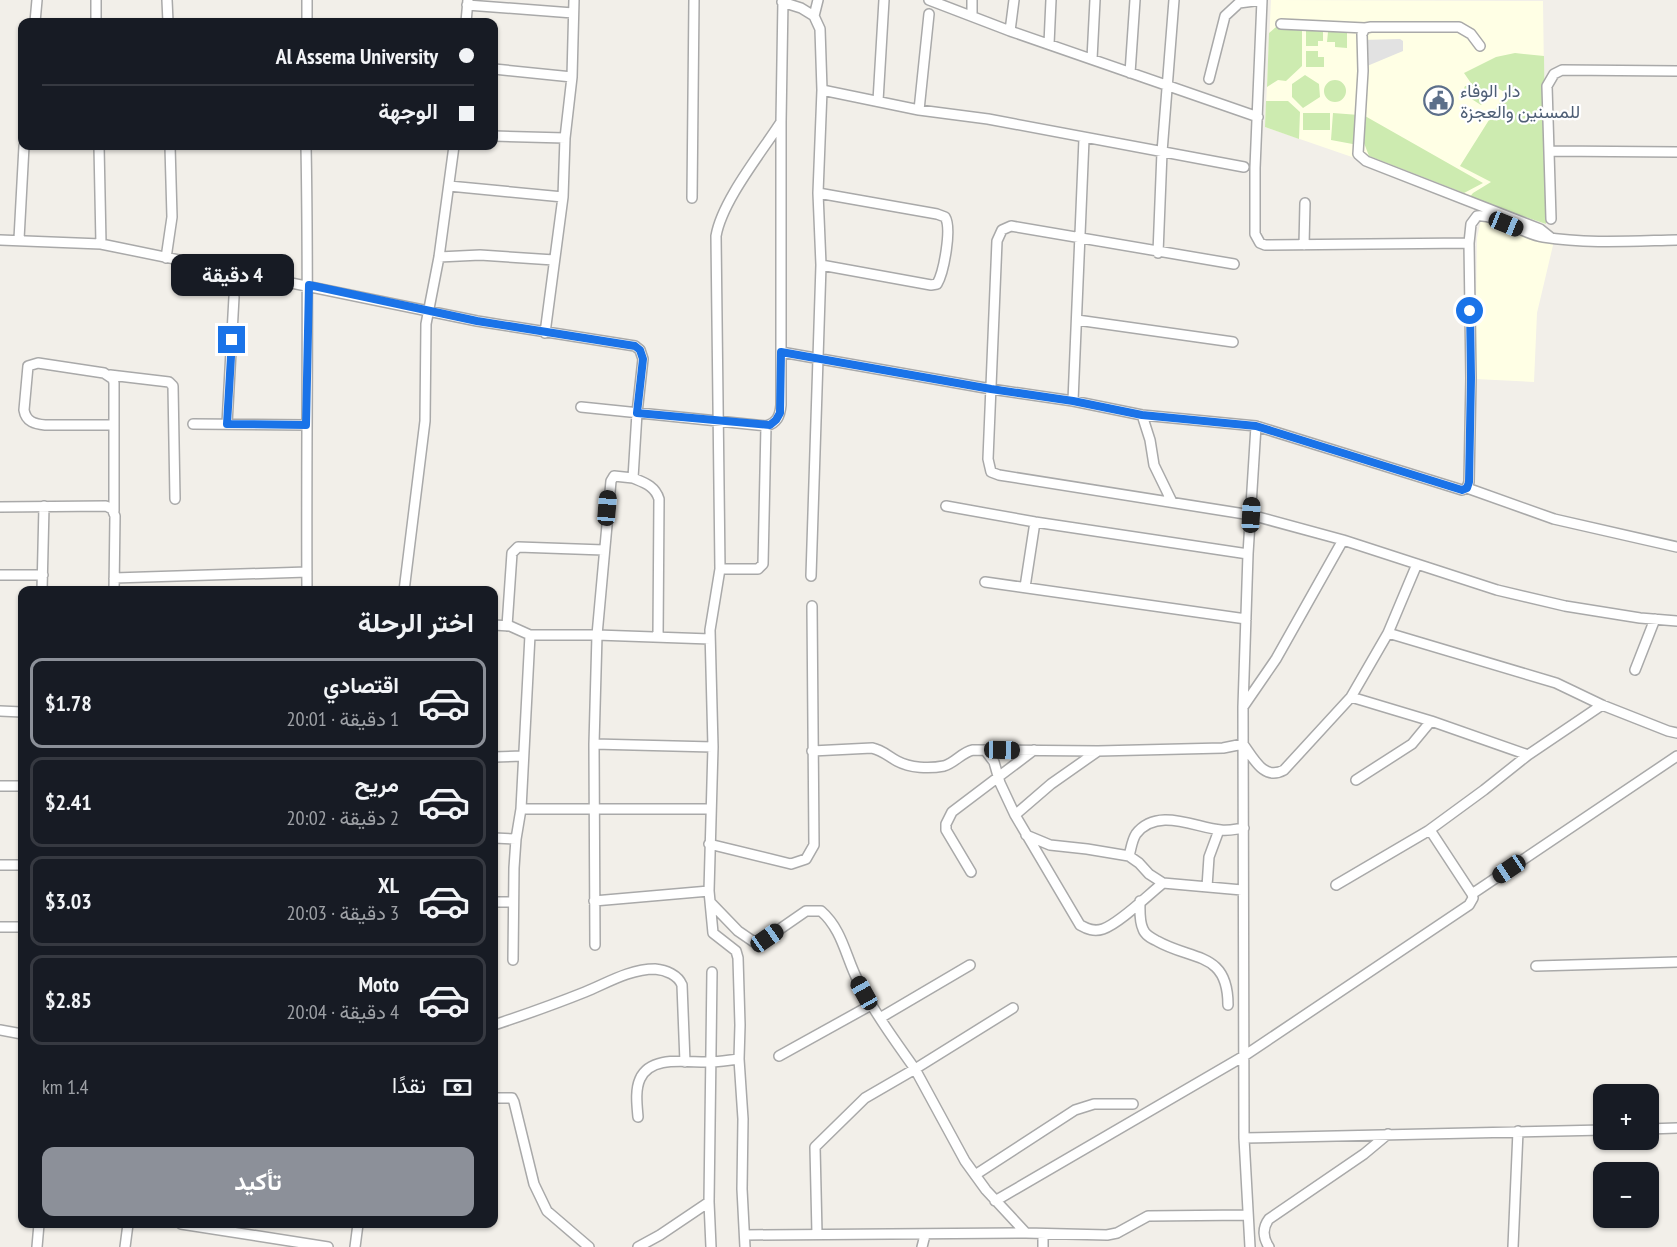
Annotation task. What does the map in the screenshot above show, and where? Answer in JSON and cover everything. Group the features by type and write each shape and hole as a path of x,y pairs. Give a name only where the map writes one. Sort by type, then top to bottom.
{"street":[{"path":"35,18 37,0"},
{"path":"96,0 96,18"},
{"path":"167,0 168,18"},
{"path":"307,0 307,18"},
{"path":"545,333 563,197 565,138 572,77 574,0"},
{"path":"693,198 694,0"},
{"path":"814,16 818,0"},
{"path":"878,101 884,0"},
{"path":"930,0 1010,31 1258,117"},
{"path":"972,0 972,16"},
{"path":"1010,31 1014,0"},
{"path":"1049,44 1051,0"},
{"path":"1092,59 1095,0"},
{"path":"1130,73 1135,0"},
{"path":"1158,253 1162,152 1174,0"},
{"path":"1209,79 1225,16 1239,3 1262,0 1255,168 1257,239 1265,245 1469,243"},
{"path":"581,407 766,426 773,423 780,413 783,1 801,8 814,16 820,29 822,90 818,193 821,265 811,576"},
{"path":"466,18 467,2 573,13"},
{"path":"918,110 929,14"},
{"path":"1281,24 1365,28 1459,27 1471,34 1480,46"},
{"path":"1365,28 1362,34 1363,71 1357,151 1360,157 1540,229 1550,237"},
{"path":"498,69 572,77"},
{"path":"1551,219 1547,86 1554,74 1562,70 1677,71"},
{"path":"822,90 918,110 988,119 1084,139 1244,167"},
{"path":"745,1247 737,954 713,933 709,891 713,747 710,639 711,619 720,569 716,236 726,207 781,122"},
{"path":"498,136 565,138"},
{"path":"1073,401 1084,139"},
{"path":"19,239 24,150"},
{"path":"99,150 101,244"},
{"path":"166,258 172,217 171,150"},
{"path":"306,150 309,285 306,425 307,586"},
{"path":"405,586 425,421 426,324 439,257 454,150"},
{"path":"1549,151 1677,152"},
{"path":"449,186 563,197"},
{"path":"818,193 937,214 945,217 949,225 942,276 937,284 931,285 821,265"},
{"path":"1304,245 1305,203"},
{"path":"1467,488 1471,378 1469,243 1471,224 1477,216 1537,236 1590,241 1677,240"},
{"path":"1234,264 1158,253 1011,226 1002,230 998,242 991,389 988,466 992,472 999,475 1251,515 1343,540 1508,593 1565,606 1655,620 1677,621"},
{"path":"0,240 101,244 429,311 545,333 635,346 640,350 643,359 633,478"},
{"path":"439,257 480,255 554,260"},
{"path":"227,424 234,297"},
{"path":"1077,320 1233,342"},
{"path":"781,352 1073,401 1142,415 1256,426 1456,489 1467,488 1554,519 1677,547"},
{"path":"114,425 35,424 25,415 24,410 28,366 38,363 169,382 173,386 175,499"},
{"path":"110,375 114,383 114,586"},
{"path":"1142,415 1150,440 1154,465 1172,502"},
{"path":"193,424 306,425"},
{"path":"720,569 755,570 763,564 766,426"},
{"path":"1250,1247 1244,1138 1243,707 1248,554 1256,426"},
{"path":"595,945 594,744 597,635 611,481 614,476 633,478 651,486 657,492 659,499 658,637"},
{"path":"42,586 44,506"},
{"path":"0,507 106,506 114,511"},
{"path":"946,506 1035,522 1248,554"},
{"path":"1025,587 1035,522"},
{"path":"1243,707 1286,643 1343,540"},
{"path":"507,626 512,553 518,547 604,550"},
{"path":"1243,744 1263,771 1279,773 1284,770 1351,697 1388,633 1417,564"},
{"path":"114,578 307,572"},
{"path":"0,575 42,575"},
{"path":"985,582 1246,619"},
{"path":"709,844 791,864 806,859 814,845 816,830 812,606"},
{"path":"1635,670 1655,620"},
{"path":"498,626 507,626 530,635 710,639"},
{"path":"1388,633 1556,683 1602,705 1677,733"},
{"path":"513,960 516,838 521,809 530,635"},
{"path":"1351,697 1528,755"},
{"path":"1336,885 1430,830 1528,755 1602,705"},
{"path":"0,711 18,712"},
{"path":"1356,780 1412,744 1431,722"},
{"path":"594,744 713,747"},
{"path":"813,751 872,748 880,750 904,765 916,767 945,766 968,751 1223,748 1243,744"},
{"path":"985,750 994,762 1000,783 1015,815 1080,925 1086,928 1102,929 1114,923 1163,883"},
{"path":"971,872 946,830 946,824 952,812 1034,750"},
{"path":"1015,815 1051,784 1098,751"},
{"path":"498,757 523,756"},
{"path":"1472,894 1677,756"},
{"path":"0,786 18,786"},
{"path":"521,809 710,809"},
{"path":"1129,856 1135,835 1149,824 1161,820 1229,831 1244,828"},
{"path":"1207,887 1209,857 1219,830"},
{"path":"995,1201 1244,1056 1469,905 1473,898 1472,894 1430,830"},
{"path":"1026,835 1050,845 1129,856 1163,883 1242,890"},
{"path":"498,838 516,838"},
{"path":"0,865 18,865"},
{"path":"594,901 709,891"},
{"path":"1140,901 1140,919 1148,936 1210,961 1218,968 1225,980 1228,1005"},
{"path":"498,902 513,902"},
{"path":"710,902 738,931 754,942 767,938 806,911 821,911 833,921 857,980 871,1005 915,1069 957,1150 995,1201 1026,1233"},
{"path":"0,927 18,927"},
{"path":"1536,966 1677,962"},
{"path":"880,1018 970,965"},
{"path":"498,1024 558,1003 620,977 640,971 659,970 677,977 682,985 685,1062"},
{"path":"711,1247 709,1202 712,972"},
{"path":"779,1056 871,1005"},
{"path":"817,1234 815,1148 865,1098 1013,1008"},
{"path":"0,1030 18,1033"},
{"path":"638,1117 638,1084 643,1074 664,1062 710,1062 739,1059"},
{"path":"498,1098 512,1098 514,1102 534,1184 547,1211 589,1247"},
{"path":"975,1175 1075,1110 1094,1104 1133,1104"},
{"path":"1659,1129 1677,1128"},
{"path":"1244,1138 1593,1130"},
{"path":"1514,1247 1518,1131"},
{"path":"1269,1247 1264,1237 1264,1226 1269,1219 1364,1154 1388,1134"},
{"path":"638,1247 709,1202"},
{"path":"745,1235 1026,1233 1110,1235 1148,1216 1248,1215"},
{"path":"37,1247 39,1228"},
{"path":"125,1247 127,1228"},
{"path":"207,1228 328,1247"},
{"path":"355,1247 357,1228"},
{"path":"1043,1234 1043,1247"},
{"path":"922,1247 925,1235"}],"shaded area":[{"path":"1271,0 1543,1 1546,224 1265,127"},
{"path":"1400,39 1403,41 1403,51 1360,69 1361,40"},
{"path":"1481,220 1554,241 1537,313 1534,382 1475,379 1477,238"}],"green space":[{"path":"1276,27 1302,29 1302,66 1286,81 1278,80 1267,87 1269,33"},
{"path":"1306,30 1323,30 1323,41 1318,41 1318,46 1306,46"},
{"path":"1347,31 1347,48 1335,47 1335,42 1327,42 1328,32"},
{"path":"1306,51 1318,51 1318,57 1324,57 1324,67 1306,67"},
{"path":"1515,53 1544,56 1546,224 1469,198 1491,182 1460,166 1506,93 1494,86 1481,105 1462,93 1465,86 1473,86 1464,73 1496,57"},
{"path":"1305,75 1319,84 1320,97 1303,108 1292,97 1292,84"},
{"path":"1335,80 1343,83 1346,91 1343,99 1335,102 1327,99 1324,91 1327,83"},
{"path":"1266,101 1288,101 1300,112 1299,139 1265,127"},
{"path":"1303,113 1330,113 1330,130 1303,130"},
{"path":"1333,113 1359,115 1358,145 1331,140"},
{"path":"1365,116 1483,183 1464,193 1369,156 1364,143"}],"place":[{"name":"دار الوفاء للمسنين والعجزة","path":"1439,100"}],"route":[{"path":"232,340 227,424 306,425 309,285 477,321 635,346 643,354 637,413 770,425 780,413 781,352 1073,401 1142,415 1256,426 1462,490 1467,488 1469,482 1470,311"}]}
